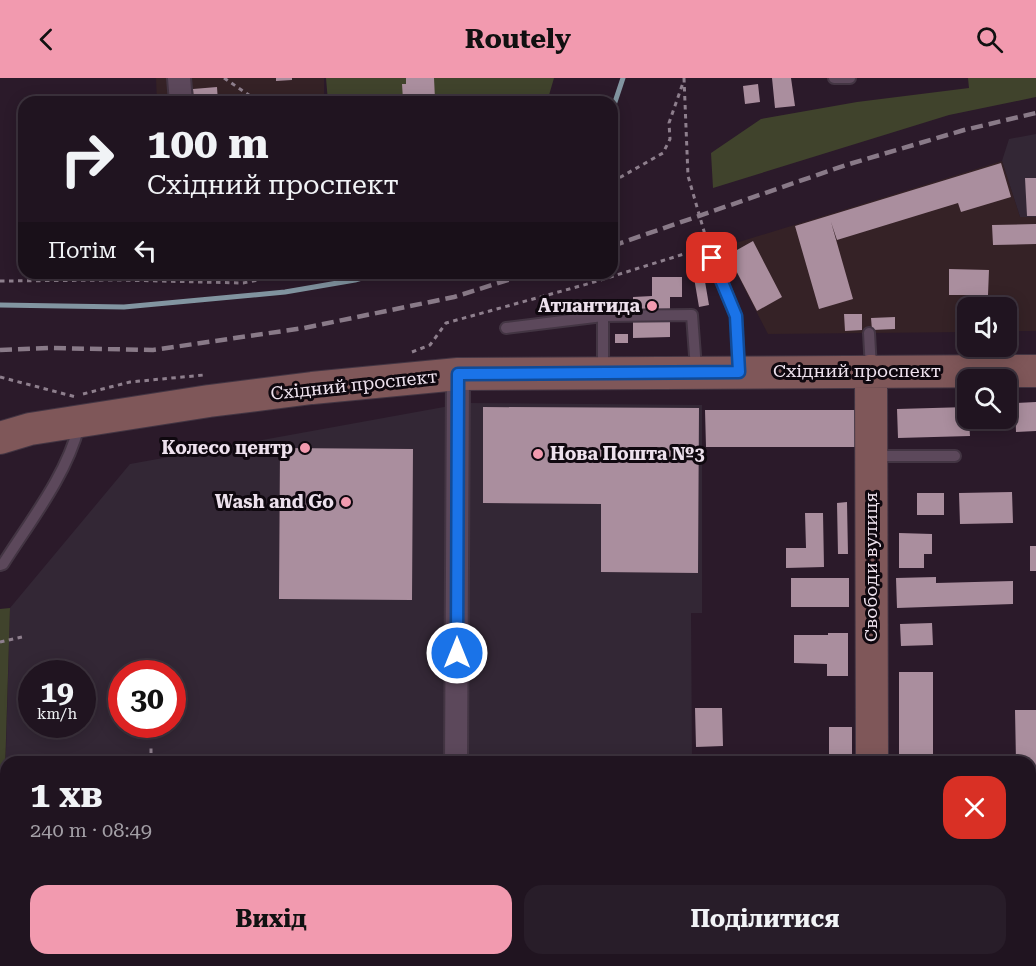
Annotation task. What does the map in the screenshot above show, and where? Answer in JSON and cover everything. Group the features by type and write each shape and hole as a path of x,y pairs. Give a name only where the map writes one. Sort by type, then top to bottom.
{"main road":[{"name":"Свободи вулиця","path":"871,371 872,756"},
{"name":"Східний проспект","path":"0,438 30,429 78,409 458,374 1036,371"}],"street":[{"path":"179,78 180,96"},
{"path":"456,756 458,374"}],"lane":[{"path":"834,78 850,78"},
{"path":"712,258 736,316 739,372"},
{"path":"506,328 603,316 692,315 696,372"},
{"path":"603,316 603,373"},
{"path":"869,333 871,371"},
{"path":"0,565 3,564 66,464 74,445 78,409"},
{"path":"871,456 955,456"}],"path":[{"path":"224,78 251,96"},
{"path":"618,179 663,153 670,139 669,123 684,79"},
{"path":"618,274 708,246 688,176 684,79"},
{"path":"0,281 118,280 243,283 263,279"},
{"path":"408,353 430,345 446,323 604,279"},
{"path":"0,377 78,409 130,382 206,375"},
{"path":"0,642 26,636"},
{"path":"151,745 151,756"}],"shaded area":[{"path":"156,78 324,78 324,96 157,96"},
{"path":"1036,134 1036,217 1020,217 1002,161 1009,139"},
{"path":"1002,161 1020,217 1036,217 1036,331 1017,331 1017,297 957,297 957,332 768,334 723,247"},
{"path":"466,403 702,405 702,613 691,613 692,756 6,756 10,608 130,464"}],"green space":[{"path":"326,78 554,78 549,96 328,96"},
{"path":"968,78 1036,78 1036,97 949,115 713,188 711,153 761,119 857,102 969,88"},
{"path":"10,608 5,756 0,756 0,609"}],"building":[{"path":"276,78 292,78 292,80 276,81"},
{"path":"406,78 434,78 435,96 403,96 402,84 406,84"},
{"path":"772,78 791,78 795,106 775,108"},
{"path":"758,84 760,102 745,104 743,86"},
{"path":"217,87 218,96 194,96 193,89"},
{"path":"1001,163 1011,197 961,212 958,203 837,240 831,222 853,299 819,309 795,226"},
{"path":"1025,178 1036,178 1036,216 1027,216"},
{"path":"1036,224 1036,244 993,245 992,225"},
{"path":"753,241 782,297 757,311 728,255"},
{"path":"702,264 709,305 699,307 692,266"},
{"path":"949,269 989,270 988,295 949,295"},
{"name":"Атлантида","path":"652,277 682,277 682,297 670,297 670,337 633,338 633,297 652,296"},
{"path":"844,314 862,314 862,330 845,331"},
{"path":"895,317 895,329 872,330 871,318"},
{"path":"615,334 628,334 628,343 615,343"},
{"path":"1036,402 1036,431 1016,432 1017,403"},
{"path":"483,407 699,408 698,573 601,572 601,504 483,503"},
{"path":"957,407 957,429 970,429 970,436 898,438 897,409"},
{"path":"705,410 856,410 856,447 706,447"},
{"name":"Wash and Go","path":"280,448 413,449 412,600 279,599"},
{"path":"1012,492 1013,523 960,524 959,493"},
{"path":"917,493 944,493 944,515 917,515"},
{"path":"847,502 848,554 838,554 837,503"},
{"path":"805,513 823,513 824,567 786,568 786,548 806,548"},
{"path":"899,533 932,534 932,554 924,554 924,568 899,568"},
{"path":"1030,546 1036,546 1036,571 1030,571"},
{"path":"936,577 936,583 1013,581 1013,604 897,608 896,578"},
{"path":"791,578 849,578 849,607 791,607"},
{"path":"932,623 933,645 901,646 900,624"},
{"path":"828,633 848,633 848,676 827,676 827,664 794,663 794,635 828,635"},
{"path":"899,672 933,672 933,756 899,756"},
{"path":"695,708 722,708 723,746 696,747"},
{"path":"1015,710 1036,710 1036,756 1016,756"},
{"path":"829,727 852,727 852,756 829,756"}],"waterway":[{"path":"617,96 623,78"},
{"path":"0,305 124,307 285,292 358,279"}],"railway":[{"path":"618,244 846,165 964,130 1036,113"},
{"path":"0,350 50,348 153,350 304,328 454,297 511,279"}],"place":[{"name":"Атлантида","path":"652,306"},
{"name":"Колесо центр","path":"305,448"},
{"name":"Нова Пошта №3","path":"538,454"},
{"name":"Wash and Go","path":"346,502"}],"route":[{"path":"457,653 458,374 739,372 736,316 712,258"}]}
